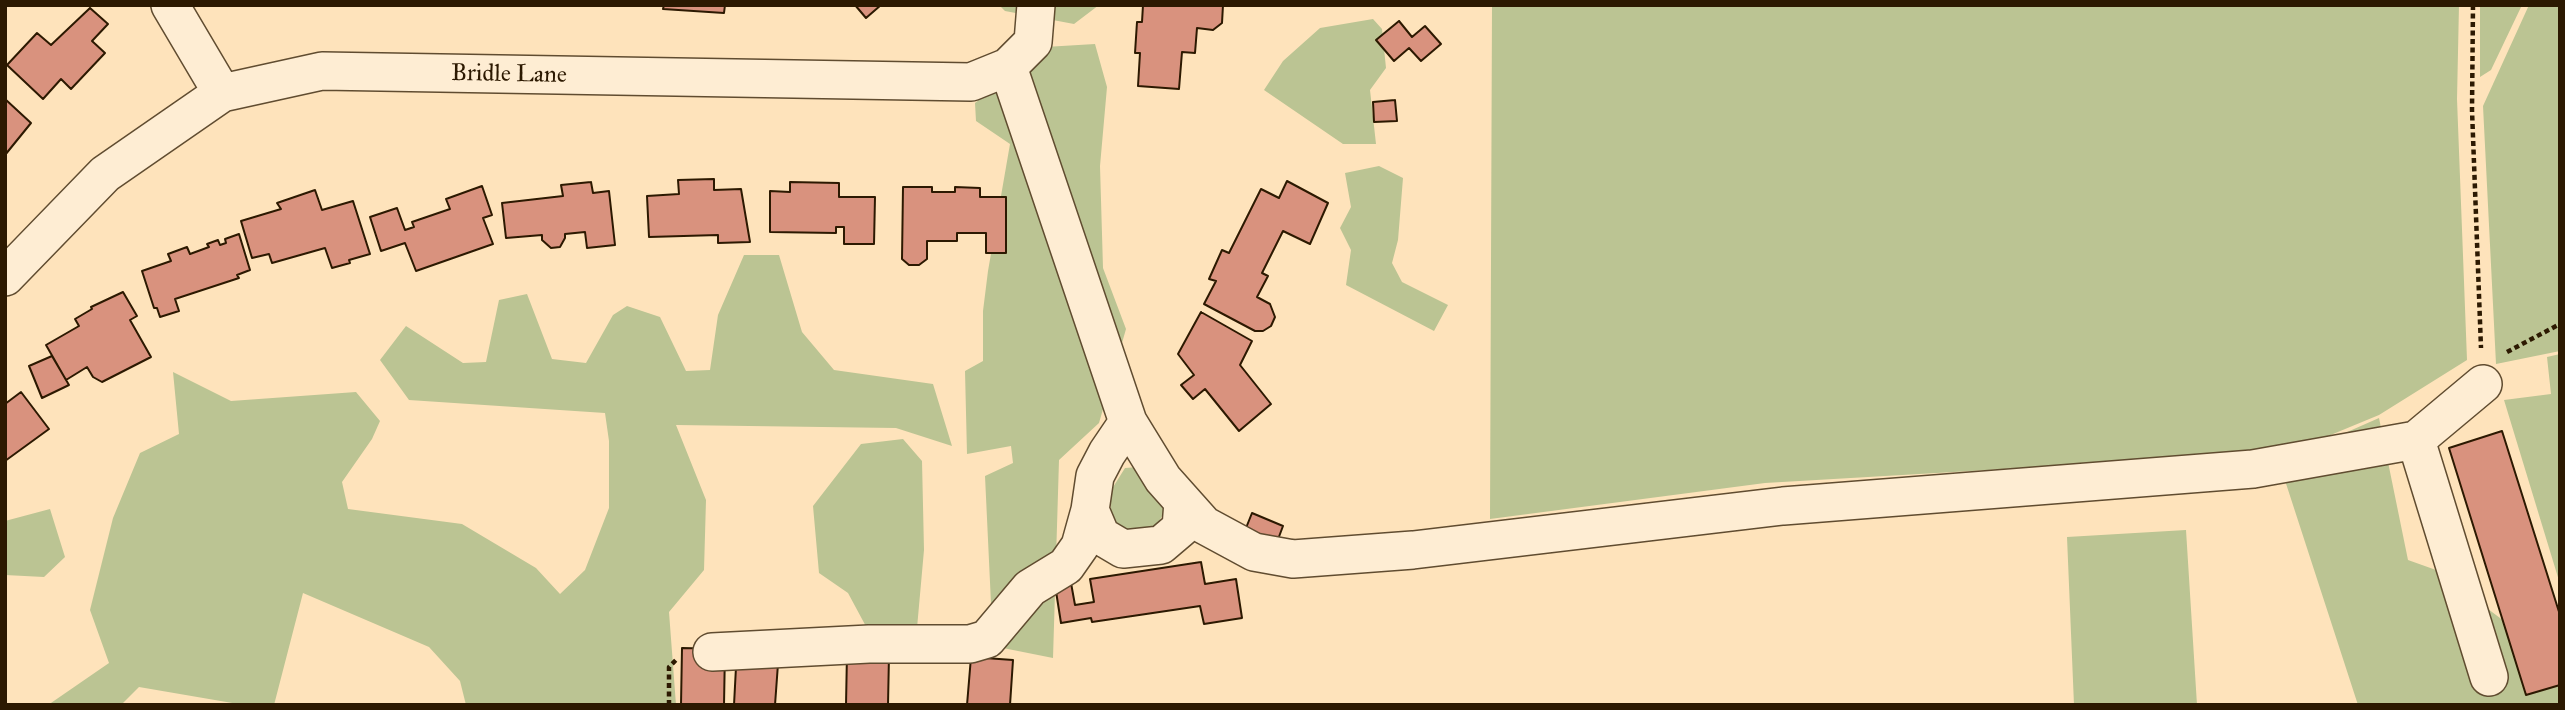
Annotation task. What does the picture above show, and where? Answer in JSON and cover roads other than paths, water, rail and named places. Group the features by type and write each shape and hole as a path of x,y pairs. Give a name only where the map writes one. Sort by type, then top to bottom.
{"street":[{"path":"170,5 222,93"},
{"name":"Bridle Lane","path":"5,277 105,174 222,93 322,71 971,82 1008,67 1033,42 1036,5"},
{"path":"1008,67 1128,422 1163,479 1204,525 1254,552 1293,559 1413,550 1783,506 2253,469 2416,440 2483,383"},
{"path":"712,652 869,644 970,644 987,639 1030,588 1066,566 1080,546 1090,510 1095,476 1128,422"},
{"path":"2416,440 2490,677"},
{"path":"1090,510 1101,536 1123,549 1161,545 1181,528 1183,502"}]}
